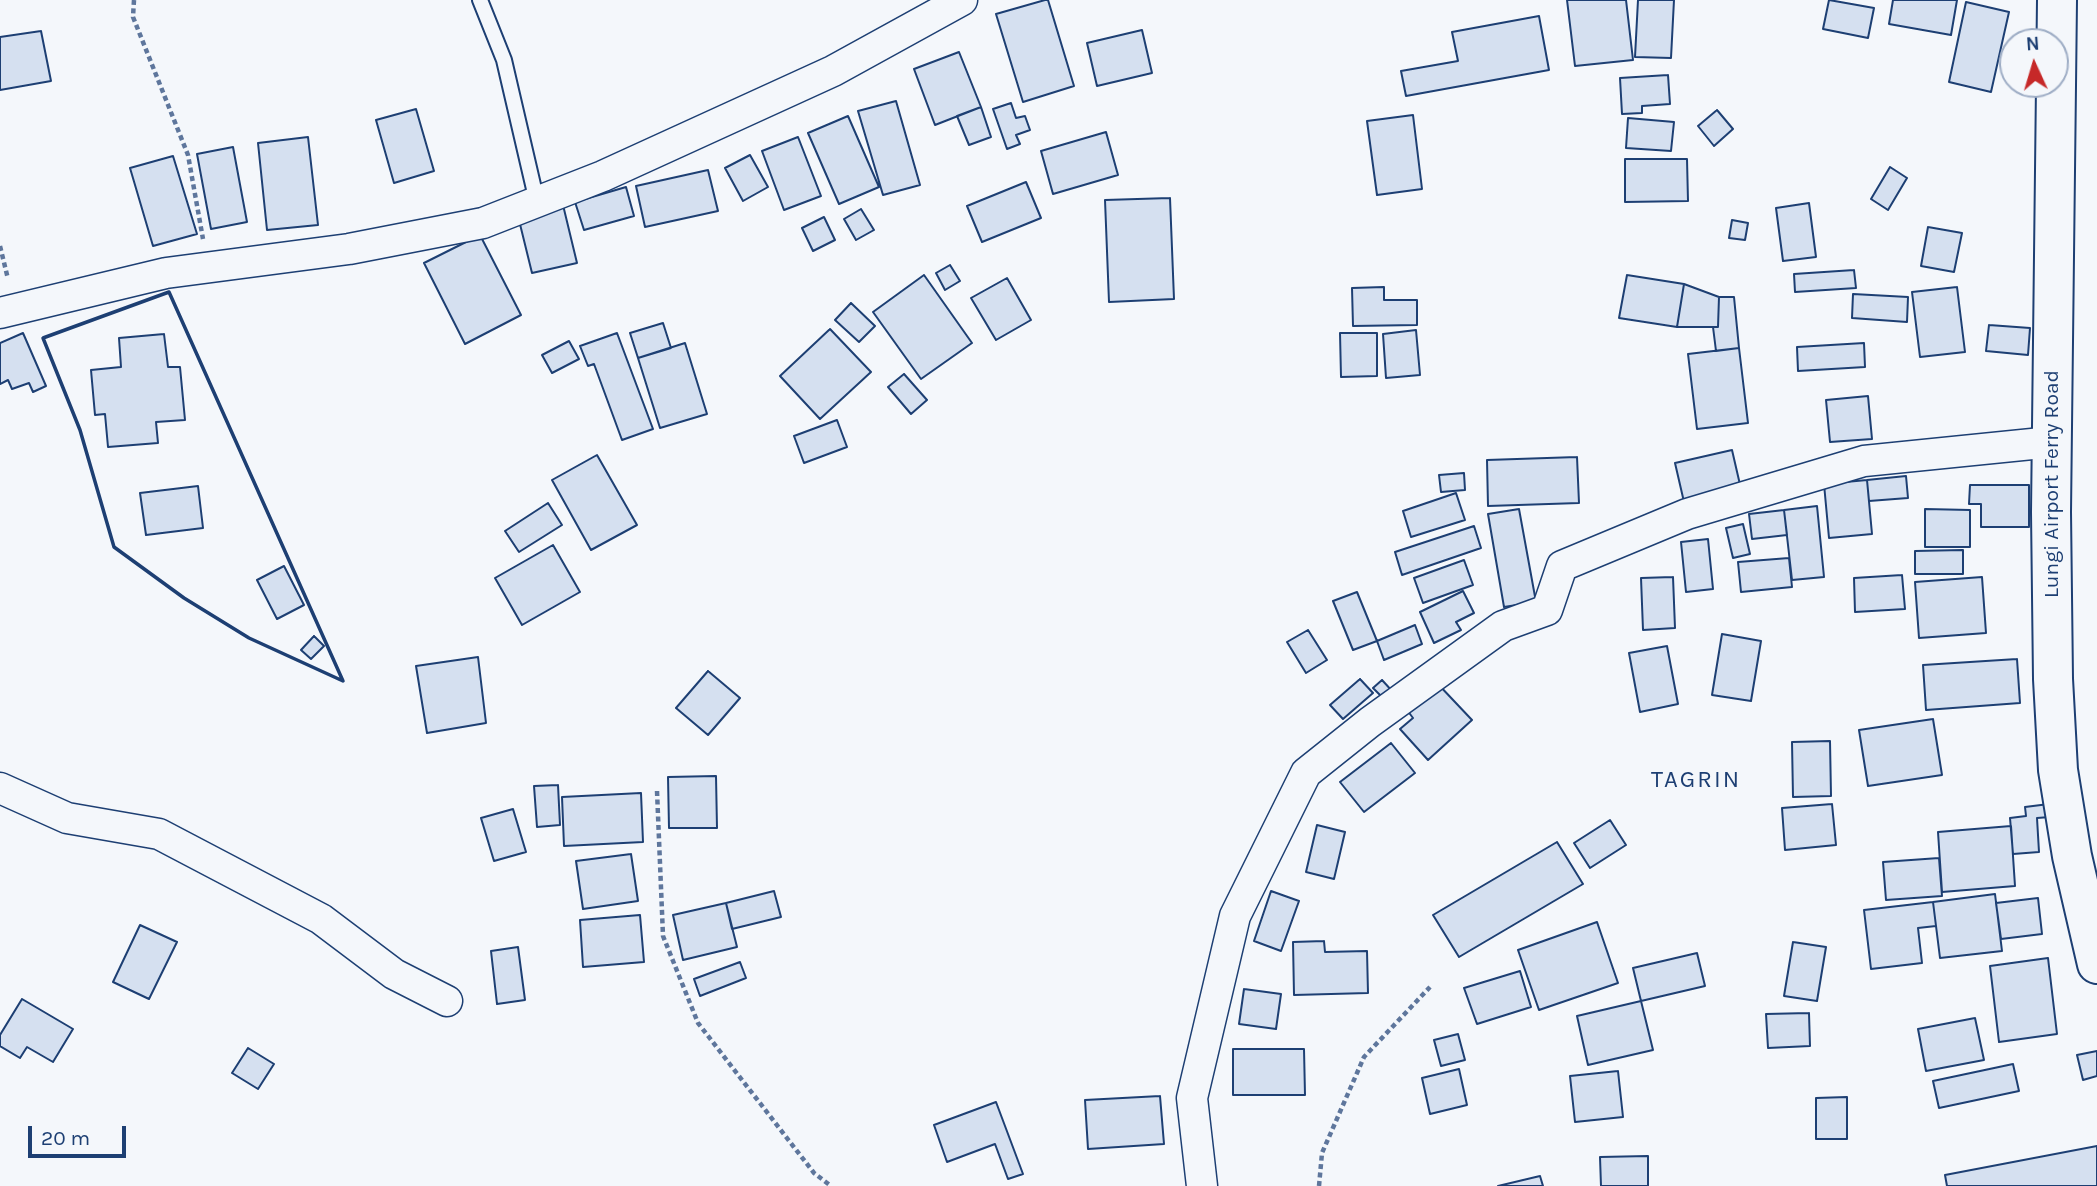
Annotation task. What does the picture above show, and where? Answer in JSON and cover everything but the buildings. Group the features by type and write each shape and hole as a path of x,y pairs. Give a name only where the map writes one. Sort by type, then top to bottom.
{"main road":[{"name":"Lungi Airport Ferry Road","path":"2056,0 2053,679 2058,770 2072,856 2097,964"}],"street":[{"path":"0,313 166,273 349,249 483,223 603,176 833,71 962,0"},
{"path":"1202,1186 1192,1098 1235,916 1306,773 1370,722 1503,626 1546,610 1562,566 1687,514 1864,461 2052,442"},
{"path":"0,788 67,818 159,834 321,919 394,974 447,1002"}],"lane":[{"path":"480,0 504,61 537,202"}],"path":[{"path":"134,0 133,17 188,155 208,268"},
{"path":"657,791 663,936 698,1023 814,1173 831,1186"},
{"path":"1319,1186 1322,1153 1364,1057 1430,987"}],"wall":[{"path":"169,292 343,681 249,638 184,598 114,547 80,430 43,338 169,292"}],"district":[{"name":"TAGRIN","path":"1696,780"}]}
